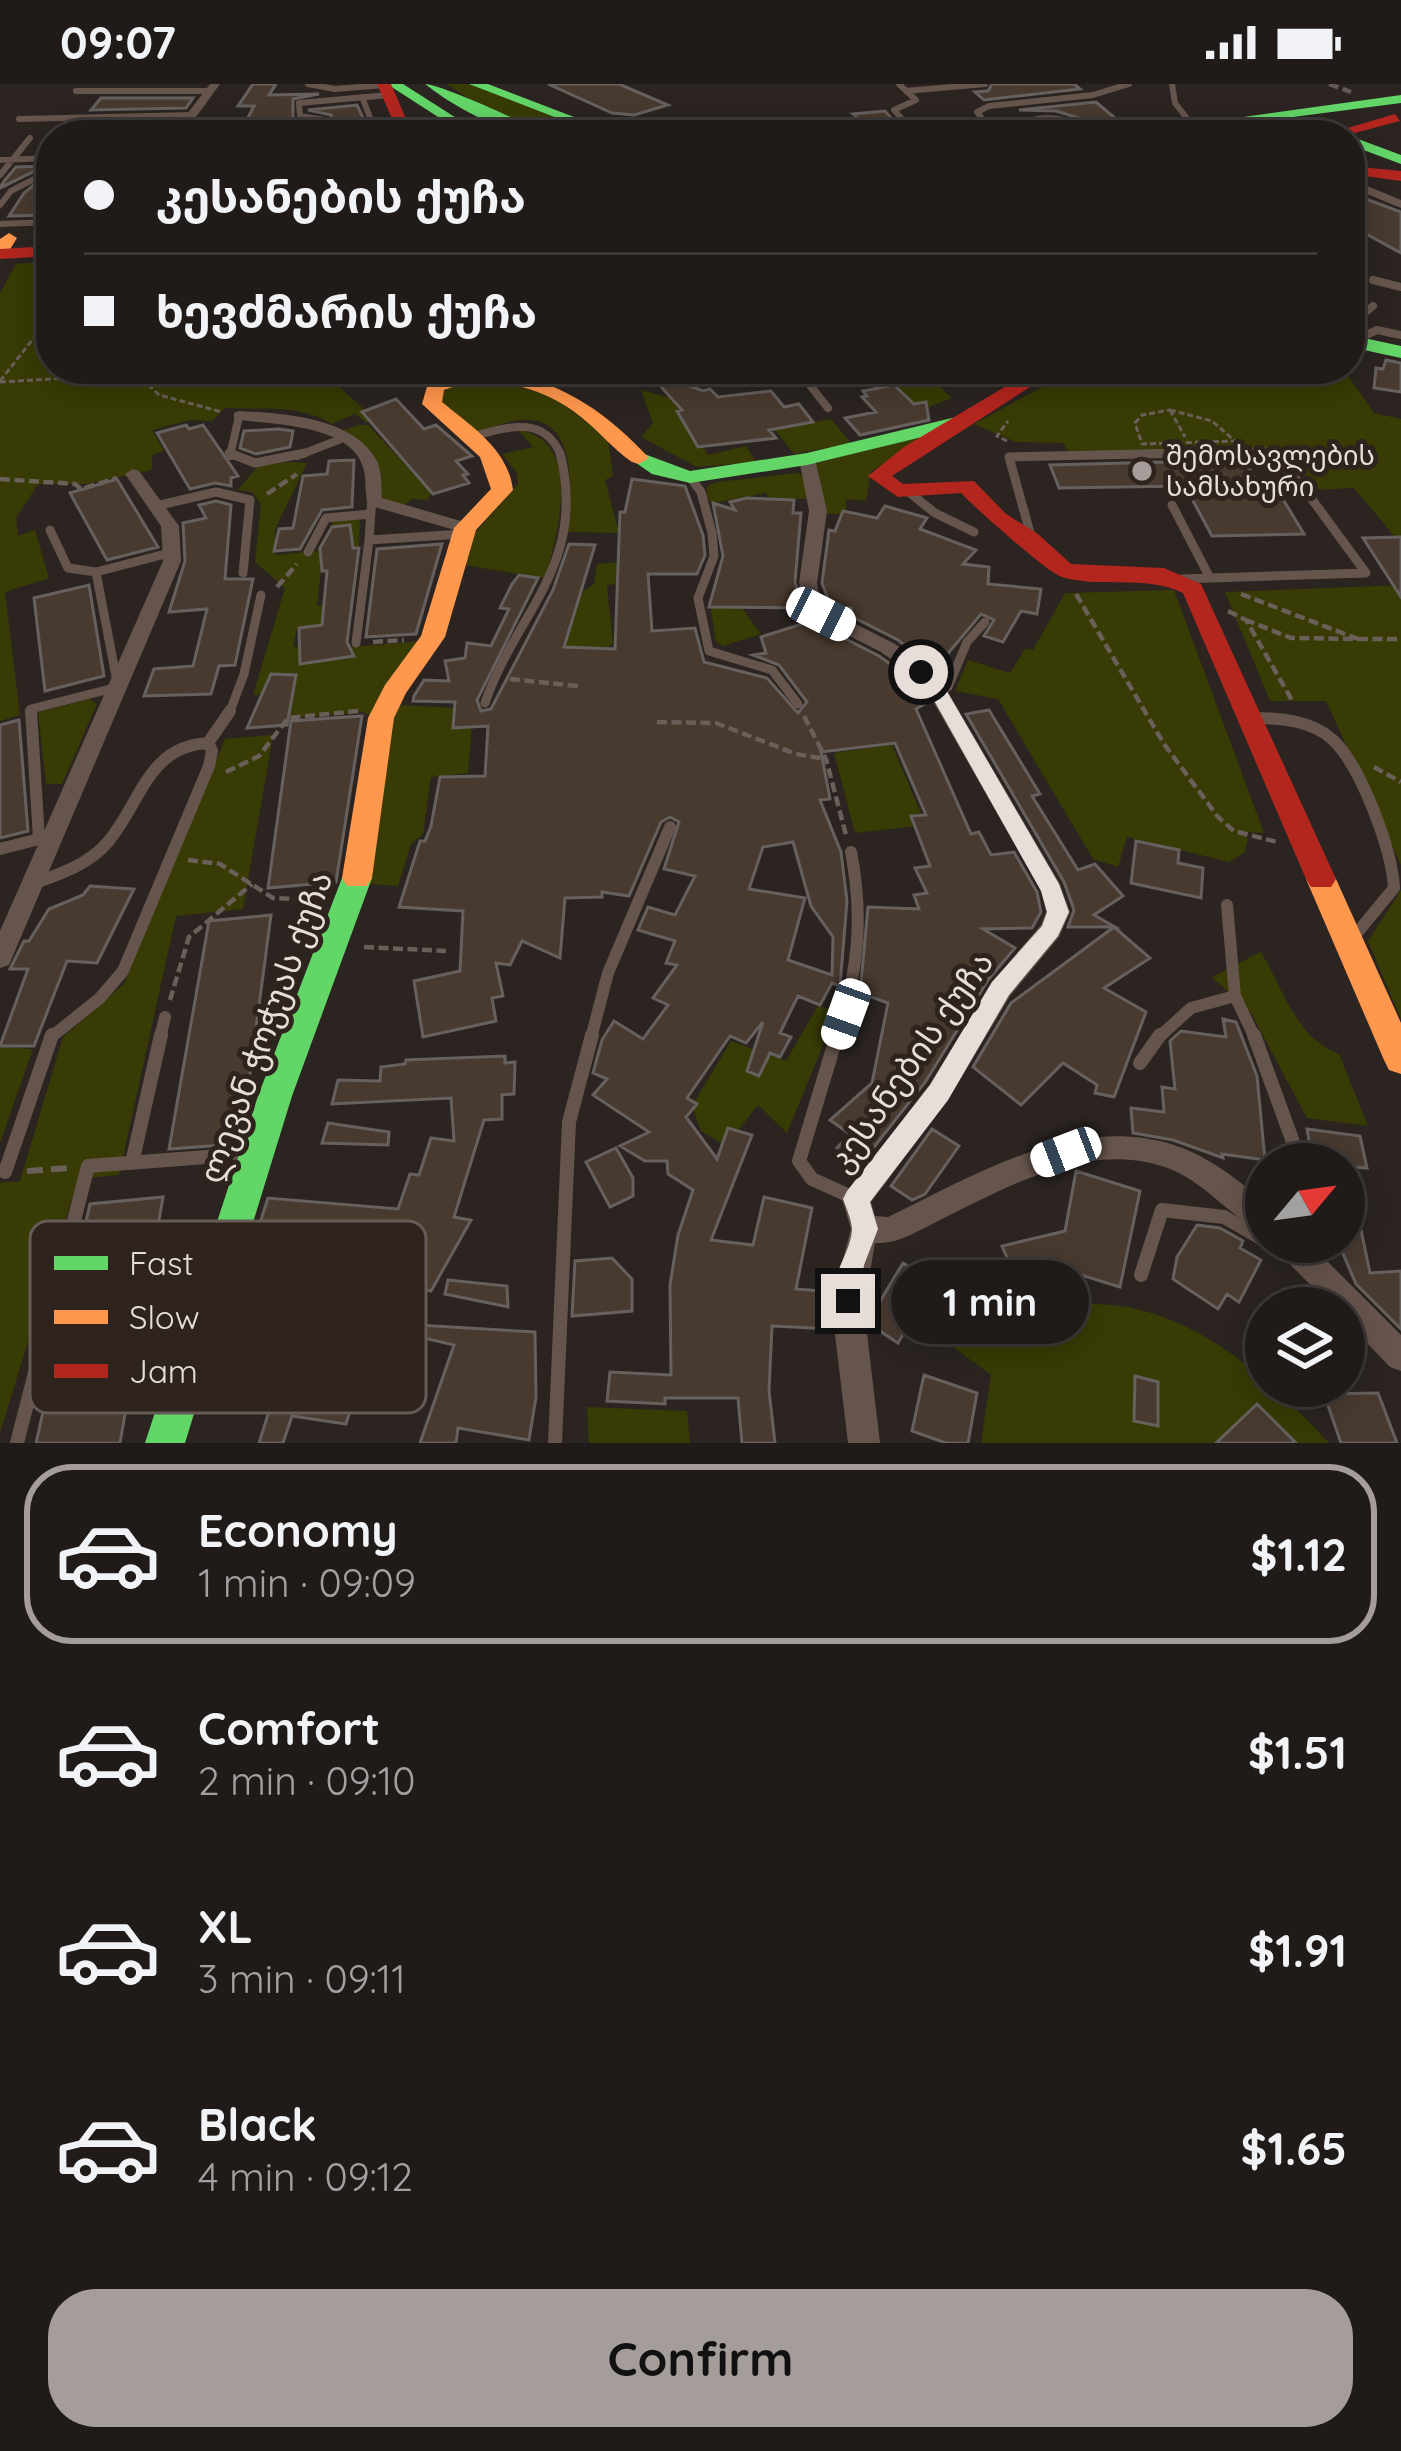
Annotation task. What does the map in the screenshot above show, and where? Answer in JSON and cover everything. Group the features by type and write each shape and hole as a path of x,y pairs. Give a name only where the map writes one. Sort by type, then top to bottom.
{"street":[{"path":"432,84 501,120"},
{"path":"479,85 572,120"},
{"path":"195,120 213,87"},
{"path":"383,89 448,120"},
{"path":"383,89 398,120"},
{"path":"1250,120 1400,113"},
{"path":"1365,125 1400,113"},
{"path":"1269,118 1277,120"},
{"path":"1365,148 1397,166"},
{"path":"1365,169 1397,166"},
{"path":"1365,189 1401,204"},
{"path":"2,242 36,238"},
{"path":"2,242 36,248"},
{"path":"1365,340 1401,352"},
{"name":"ლევან ჭოჭუას ქუჩა","path":"235,1221 351,900 382,718 394,691 433,638 464,531 494,503 503,474 492,457 432,404 430,394 439,384"},
{"path":"535,384 580,406 630,452 659,470 690,477 807,460 956,423"},
{"path":"1023,384 879,476 890,488 910,493 947,484 968,486 985,499 998,520 1033,540 1065,571 1160,574 1197,587 1401,1060"},
{"path":"238,416 295,419 341,439 365,455 372,466 372,505 464,531"},
{"name":"კესანების ქუჩა","path":"807,460 818,512 808,583 812,598 821,614 888,648 938,692 1052,890 1058,912 1051,930 1000,989 939,1092 856,1199 865,1229"},
{"path":"0,958 46,838 118,687 173,552 170,526 133,474"},
{"path":"864,1443 848,1301 850,1265 865,1229 890,1230 1066,1152 1123,1144 1175,1155 1214,1173 1245,1201"},
{"path":"1315,1263 1335,1287"},
{"path":"1365,1320 1401,1356"},
{"name":"ლევან ჭოჭუას ქუჩა","path":"165,1443 174,1413"}],"lane":[{"path":"308,84 383,89"},
{"path":"899,84 916,100 894,110 903,120"},
{"path":"906,91 985,84"},
{"path":"983,120 976,112 989,106 1093,95 1129,84"},
{"path":"1172,84 1174,103 1188,120"},
{"path":"76,91 213,87"},
{"path":"325,120 298,113 299,103 383,89"},
{"path":"374,120 383,89"},
{"path":"1031,120 1042,116 1068,120"},
{"path":"19,119 54,120"},
{"path":"0,175 30,138"},
{"path":"0,160 36,158"},
{"path":"0,206 4,195 36,178"},
{"path":"2,242 36,228"},
{"path":"1373,280 1401,287"},
{"path":"1365,317 1373,306"},
{"path":"1365,333 1401,335"},
{"path":"808,384 828,409"},
{"path":"238,416 228,454 240,463 291,459 341,439"},
{"path":"469,438 537,425 551,434 562,458 567,490 562,536 544,587 525,628 493,677 485,703"},
{"path":"1033,540 1009,457 1276,451 1366,573 1197,587 1172,505"},
{"path":"690,477 700,492 712,532 714,556 698,598 710,651 760,662 774,670 798,704"},
{"path":"156,506 223,491 250,500 243,573"},
{"path":"910,493 934,513 974,532"},
{"path":"308,552 326,518 372,505 356,643"},
{"path":"50,530 68,568 96,572 173,552"},
{"path":"369,540 464,531"},
{"path":"0,849 46,838 31,709 118,687 96,572"},
{"path":"30,886 95,853 118,826 151,771 187,744 208,743 217,735 245,677 261,595"},
{"path":"938,692 948,687 967,642 985,622"},
{"path":"1252,718 1303,724 1340,748 1394,865 1394,888 1352,940"},
{"path":"4,1172 50,1036 100,998 123,971 209,766 212,751 208,743"},
{"path":"555,1443 569,1123 608,973 670,827"},
{"path":"850,852 859,881 863,928 856,982 799,1161 812,1179 856,1199"},
{"path":"1227,905 1235,996 1268,1065 1294,1143"},
{"path":"1139,1063 1168,1026 1194,1004 1235,996"},
{"path":"132,1163 165,1017"},
{"path":"74,1221 88,1166 256,1153"},
{"path":"1141,1275 1162,1210 1224,1216 1245,1229"},
{"path":"1294,1263 1326,1287"},
{"path":"17,1443 30,1392"}],"path":[{"path":"0,382 36,335"},
{"path":"0,382 36,380"},
{"path":"153,384 159,395 238,416"},
{"path":"1013,444 997,436 1016,408"},
{"path":"1170,410 1188,443"},
{"path":"1170,410 1212,421 1234,441 1188,443 1142,444 1135,423 1142,415 1170,410"},
{"path":"0,479 80,488 133,474"},
{"path":"272,492 291,481"},
{"path":"278,587 308,552"},
{"path":"1065,571 1164,744 1218,817 1234,831 1312,851"},
{"path":"1197,587 1246,620 1291,638 1401,639"},
{"path":"1197,587 1358,639"},
{"path":"1246,620 1303,724"},
{"path":"356,643 433,638"},
{"path":"493,677 578,686"},
{"path":"798,704 826,759 850,852"},
{"path":"249,764 270,748 288,718 366,710 382,718"},
{"path":"657,722 715,722 769,742 795,758 826,759"},
{"path":"170,857 220,864 286,900 351,900"},
{"path":"165,1017 189,937 252,884"},
{"path":"334,946 446,951"},
{"path":"4,1172 88,1166"}],"shaded area":[{"path":"447,84 471,84 565,120 517,120"},
{"path":"36,262 36,384 332,384 376,420 367,423 355,414 331,424 294,411 225,408 212,421 190,420 152,430 164,451 152,455 152,470 86,484 38,484 16,518 18,536 35,530 49,578 5,592 20,715 0,721 0,293 16,264"},
{"path":"510,384 554,397 608,438 613,476 605,480 619,533 568,532 568,461 554,430 521,420 476,432 443,405 441,394 450,386"},
{"path":"893,384 937,384 952,398 919,411"},
{"path":"1047,384 1354,384 1374,413 1401,419 1401,544 1354,488 1314,490 1281,447 1068,451 1063,443 1016,442 974,424"},
{"path":"641,390 671,398 708,455 746,446 756,462 697,467 641,437 653,423"},
{"path":"831,419 851,443 794,454 775,430"},
{"path":"368,425 431,492 428,500 411,499 401,509 383,501 377,464 341,431"},
{"path":"518,430 539,437 552,451 559,469 560,514 545,578 463,565 467,542 518,484 517,473 502,454 533,447"},
{"path":"937,432 871,471 866,501 846,499 846,515 824,513 814,464"},
{"path":"307,463 275,529 275,555 317,551 334,520 360,518 359,547 323,550 317,606 345,604 341,624 297,629 293,647 305,646 303,663 348,659 350,647 424,641 375,718 363,712 282,719 286,694 253,695 285,588 255,562 261,504 252,492 238,490 259,465"},
{"path":"804,476 807,499 768,498 766,493 713,503 706,496 708,485 718,482"},
{"path":"633,561 641,582 607,585 613,643 595,660 558,656 577,595 594,584 597,564"},
{"path":"1401,585 1401,865 1326,701 1270,701 1225,592"},
{"path":"1174,590 1264,833 1243,832 1248,839 1244,853 1229,862 1127,837 1118,867 1093,859 998,699 955,691 968,660 1010,673 1025,649 1033,650 1065,593"},
{"path":"710,603 739,604 761,634 723,646 716,642"},
{"path":"90,699 97,704 62,784 46,784 38,712"},
{"path":"399,705 456,708 453,726 472,724 468,773 431,777 423,834 411,844 398,886 370,884 390,729"},
{"path":"273,735 243,909 176,916 119,1175 78,1179 65,1221 30,1221 30,1335 0,1433 0,1183 20,1181 63,1037 124,984 225,739"},
{"path":"892,745 926,825 855,833 834,753"},
{"path":"1401,890 1401,1019 1368,941"},
{"path":"1261,952 1301,1024 1324,1047 1339,1054 1368,1126 1307,1118 1251,1013 1212,977"},
{"path":"818,1006 837,1011 787,1133 758,1105 726,1146 701,1131 692,1106 731,1041 786,1061"},
{"path":"0,1047 33,1049 0,1143"},
{"path":"994,1281 1018,1322 1090,1304 1126,1307 1193,1330 1245,1364 1245,1407 1293,1407 1329,1443 981,1443 991,1375 945,1341 962,1284"},
{"path":"587,1407 687,1411 690,1443 589,1443"}],"building":[{"path":"253,84 276,84 269,95 319,94 293,99 295,120 247,120 254,106 238,106"},
{"path":"548,84 619,84 668,105 634,115 612,113"},
{"path":"992,84 1074,84 1080,89 984,100 975,92 988,91"},
{"path":"101,98 193,98 186,108 91,110"},
{"path":"1096,102 1116,119 1086,120 1056,111 1019,110"},
{"path":"357,105 364,120 332,120 331,115 308,110"},
{"path":"885,111 893,120 860,120 853,114"},
{"path":"36,166 36,170 0,188 4,181 16,167"},
{"path":"36,183 36,215 9,216"},
{"path":"1365,199 1401,212 1401,253 1365,233"},
{"path":"1386,360 1401,363 1401,392 1374,388 1376,368 1383,369"},
{"path":"659,384 710,389 718,397 771,391 784,407 799,404 813,422 769,430 776,438 698,447 677,411 682,410"},
{"path":"894,385 914,404 926,402 929,420 860,435 845,418 876,412 862,397 867,396 863,391"},
{"path":"396,399 424,429 436,425 472,456 456,461 468,474 463,475 469,483 433,494 362,412"},
{"path":"186,425 189,429 203,425 238,476 231,478 231,486 215,483 190,489 157,433"},
{"path":"244,431 293,431 290,447 256,454 240,448"},
{"path":"354,460 352,507 322,510 300,549 274,551 279,529 293,528 303,476 327,474 329,461"},
{"path":"1244,460 1262,491 1278,491 1304,534 1212,536 1185,486 1059,488 1050,465"},
{"path":"117,479 158,547 107,560 70,493"},
{"path":"632,479 685,486 703,535 705,555 697,574 648,574 652,631 695,628 704,662 767,678 798,713 807,702 779,665 753,655 766,653 761,637 811,621 879,656 911,679 926,703 916,709 971,834 979,832 991,855 1014,852 1037,892 1041,912 1032,928 983,929 1015,948 988,980 926,1081 860,1165 837,1148 850,1134 830,1120 872,1083 888,1003 860,993 868,907 919,909 914,895 927,893 915,868 930,866 911,816 926,815 895,743 821,752 830,799 820,800 841,852 847,901 840,986 832,983 820,1005 798,996 780,1033 791,1037 780,1057 770,1053 759,1076 747,1071 763,1022 746,1043 730,1036 687,1098 697,1104 686,1117 717,1159 728,1128 752,1135 711,1240 753,1245 764,1197 812,1208 796,1289 832,1292 831,1329 772,1326 769,1391 775,1443 742,1443 738,1398 665,1398 665,1404 607,1401 610,1372 671,1375 670,1285 678,1235 693,1190 668,1174 667,1161 645,1161 620,1146 649,1132 593,1095 607,1079 593,1073 602,1040 614,1021 643,1039 668,1005 653,998 677,965 666,963 675,941 638,930 648,907 675,915 695,876 664,869 679,822 670,817 661,822 629,896 602,892 602,897 565,898 560,958 522,941 510,965 496,963 503,996 492,998 496,1021 423,1037 414,981 460,971 463,911 399,907 420,841 425,841 431,826 440,777 485,776 488,726 453,728 455,702 413,701 414,696 424,680 449,681 445,661 465,658 467,643 491,646 509,609 500,608 512,584 519,575 538,578 477,700 481,711 491,709 553,590 569,544 595,545 564,647 615,649 620,512 625,512","holes":["793,842 811,906 833,937 832,975 788,960 805,898 749,889 763,847"]},
{"path":"794,500 793,513 801,513 795,582 802,608 709,607 723,556 713,503 735,510 730,502"},
{"path":"216,501 231,505 225,579 253,579 235,665 219,666 211,694 144,696 154,669 193,666 207,609 169,612 185,561 183,523 206,518 199,505"},
{"path":"885,506 927,518 920,529 976,550 963,564 989,567 988,584 1041,589 1037,614 1021,611 1003,642 984,636 994,620 981,614 935,669 898,640 841,611 853,608 831,607 822,583 829,530 835,531 843,511 877,518"},
{"path":"350,525 353,548 359,548 347,642 354,656 300,664 299,628 322,625 327,571 322,571 320,548 332,527"},
{"path":"1401,537 1401,597 1363,538"},
{"path":"442,544 416,634 366,637 377,549"},
{"path":"89,585 104,676 45,691 34,598"},
{"path":"271,674 296,675 287,725 247,728"},
{"path":"989,710 1040,794 1032,796 1078,870 1095,864 1123,896 1094,915 1115,927 1068,927 1074,910 1064,882 966,714"},
{"path":"362,716 336,882 268,888 291,721"},
{"path":"19,720 28,831 0,838 0,725"},
{"path":"1136,841 1179,850 1178,863 1203,868 1201,898 1131,883"},
{"path":"90,886 134,889 97,963 67,961 34,1046 0,1046 28,969 10,969 24,941 29,941 49,909 83,895"},
{"path":"271,915 244,1119 236,1144 169,1149 209,921"},
{"path":"1114,927 1150,958 1104,988 1146,1012 1114,1097 1095,1093 1097,1085 1063,1063 1021,1105 973,1067 1011,1003"},
{"path":"1223,1019 1236,1022 1257,1076 1263,1143 1245,1143 1245,1157 1222,1154 1223,1158 1173,1140 1133,1133 1131,1108 1164,1112 1162,1087 1175,1089 1170,1041 1181,1031 1226,1037"},
{"path":"505,1056 505,1063 515,1062 514,1094 502,1095 502,1119 484,1120 454,1217 471,1220 431,1291 426,1290 426,1221 261,1221 268,1198 398,1209 410,1174 419,1175 431,1138 454,1141 451,1098 332,1104 338,1080 380,1081 381,1067 406,1060"},
{"path":"328,1123 389,1132 388,1145 322,1143"},
{"path":"932,1129 959,1146 925,1194 912,1200 891,1186"},
{"path":"1307,1129 1360,1136 1362,1143 1309,1143"},
{"path":"616,1148 633,1178 633,1196 610,1207 586,1162"},
{"path":"1076,1171 1140,1191 1120,1287 1078,1274 1020,1289 1002,1246 1065,1231"},
{"path":"163,1197 159,1221 86,1221 90,1204"},
{"path":"1197,1225 1220,1228 1243,1241 1240,1248 1245,1251 1245,1263 1259,1263 1239,1302 1227,1294 1218,1309 1173,1279 1177,1257"},
{"path":"1365,1249 1370,1273 1401,1271 1401,1329 1365,1293 1365,1287 1356,1284 1347,1263 1365,1263"},
{"path":"612,1258 632,1279 632,1311 572,1316 575,1261"},
{"path":"903,1263 934,1281 898,1343 871,1325 870,1318"},
{"path":"448,1280 507,1286 508,1307 445,1294"},
{"path":"426,1325 535,1332 536,1397 529,1440 458,1428 456,1443 420,1443 454,1345 426,1338"},
{"path":"924,1375 977,1393 968,1443 946,1443 912,1431"},
{"path":"1135,1376 1158,1382 1158,1426 1134,1421"},
{"path":"1365,1393 1378,1393 1397,1443 1341,1443 1329,1407 1365,1407"},
{"path":"1254,1407 1260,1407 1296,1443 1216,1443"},
{"path":"43,1413 125,1413 120,1443 36,1443"},
{"path":"268,1413 349,1413 346,1424 292,1416 283,1443 259,1443"}],"railway":[{"path":"1329,84 1351,92"}],"traffic: fast":[{"path":"394,84 452,120"},
{"path":"432,84 501,120"},
{"path":"476,84 573,120"},
{"path":"1238,120 1401,99"},
{"path":"1365,146 1401,160"},
{"path":"1365,344 1401,352"},
{"path":"639,458 659,470 690,477 807,459 956,423"},
{"path":"235,1221 275,1096 357,878"},
{"path":"165,1443 175,1413"}],"traffic: slow":[{"path":"0,252 9,238"},
{"path":"357,878 381,718 394,691 433,637 465,528 502,490 501,477 488,453 432,404 435,387 442,384"},
{"path":"533,384 581,407 639,458"},
{"path":"1321,879 1401,1060"}],"traffic: jam":[{"path":"384,84 400,120"},
{"path":"1365,126 1395,118"},
{"path":"1365,172 1401,176"},
{"path":"0,254 36,252"},
{"path":"1024,384 911,451 879,476 898,491 966,486 998,519 1030,539 1065,571 1164,575 1193,589 1321,879"}],"place":[{"name":"შემოსავლების სამსახური","path":"1142,471"}],"route":[{"path":"848,1301 850,1265 865,1229 856,1199 939,1092 1000,989 1051,930 1058,912 1052,890 948,717 938,692 921,672"}]}
